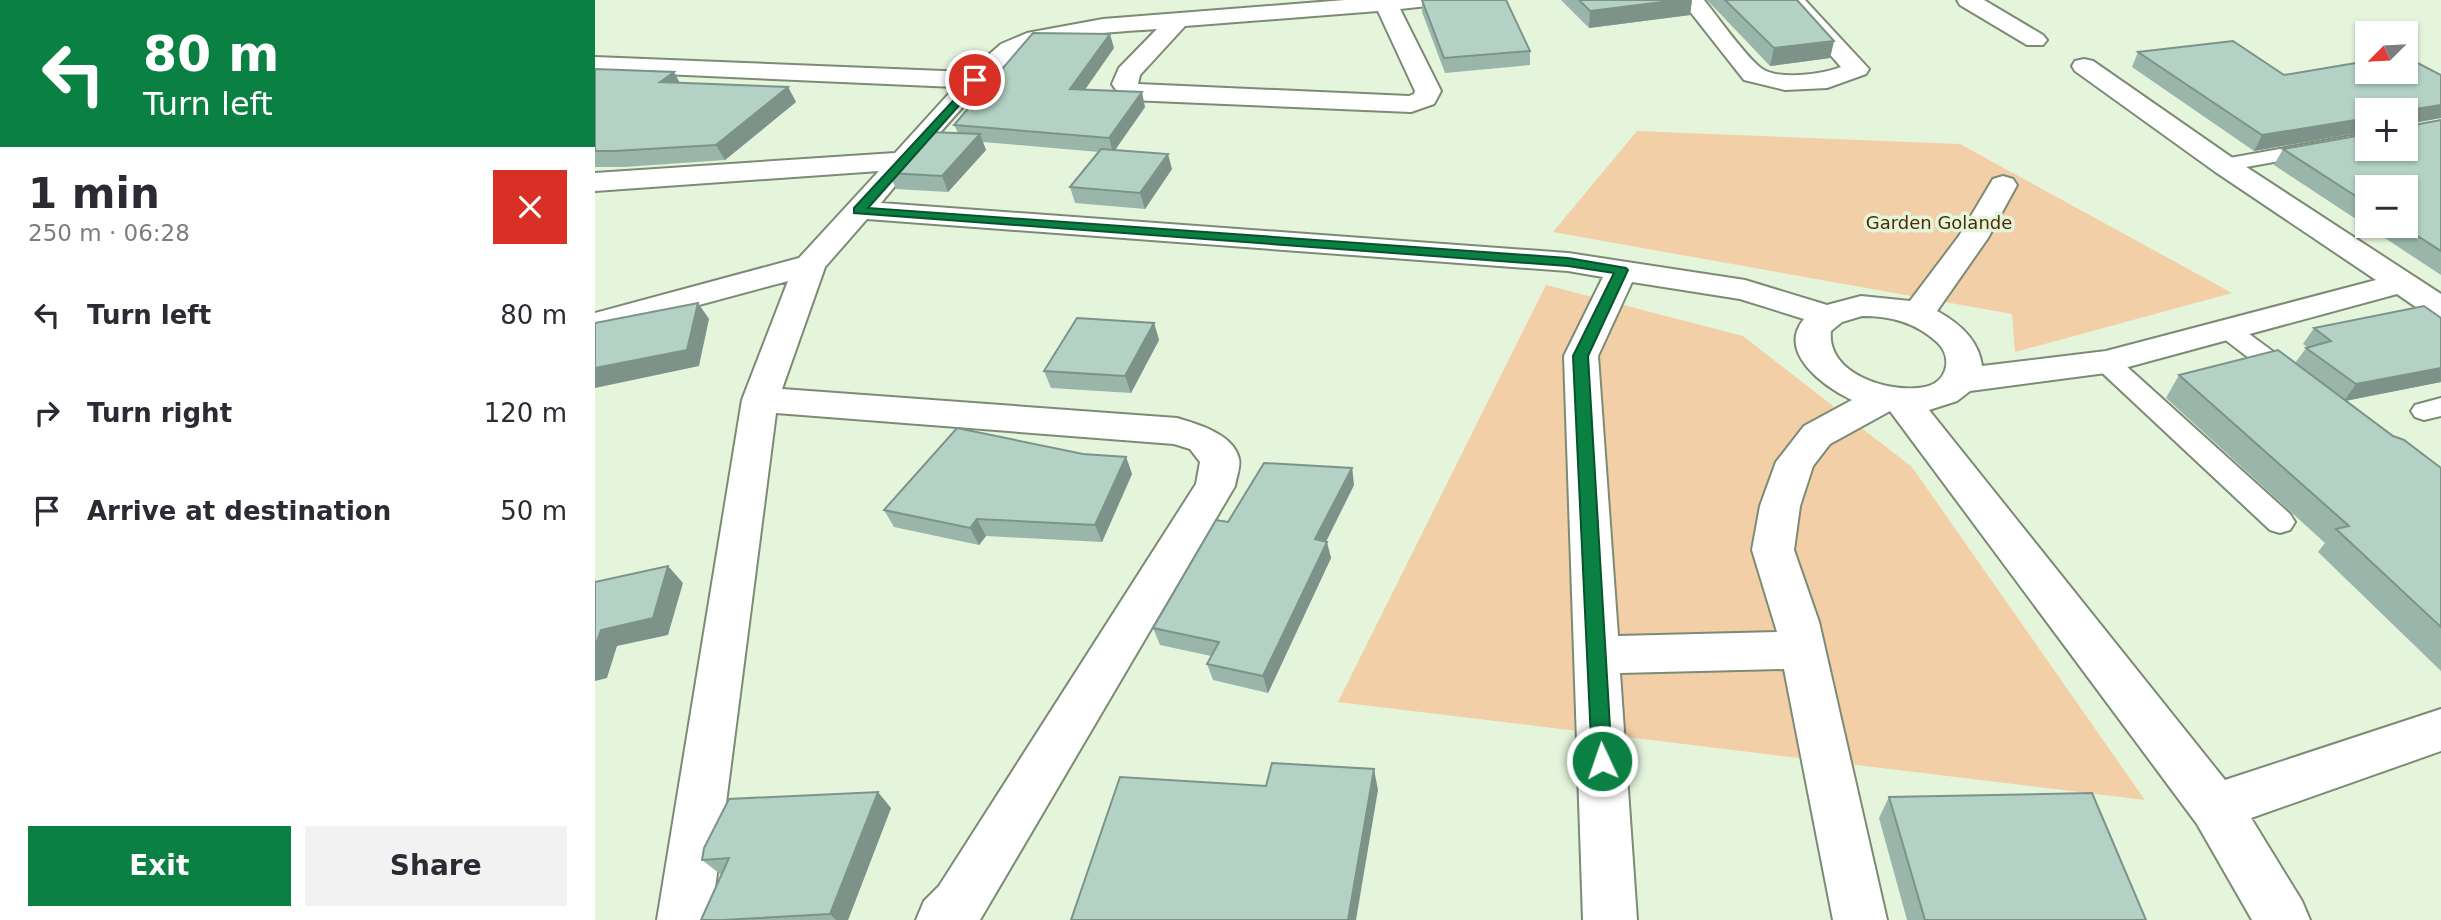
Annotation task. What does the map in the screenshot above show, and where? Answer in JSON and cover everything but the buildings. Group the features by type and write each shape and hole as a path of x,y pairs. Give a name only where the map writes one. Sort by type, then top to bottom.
{"street":[{"path":"684,920 760,400 810,265 975,80 1009,49 1027,40 1103,26 1429,0"},
{"path":"1692,0 1753,75 1785,82 1827,81 1857,69 1794,0"},
{"path":"1968,0 2035,40"},
{"path":"1177,21 1128,73 1125,84 1130,92 1411,104 1425,99 1428,90 1387,5"},
{"path":"595,64 975,80"},
{"path":"2084,66 2224,166 2441,309"},
{"path":"595,183 901,160"},
{"path":"1917,315 1973,237 2003,185"},
{"path":"859,211 1568,262 1745,290 1828,316"},
{"path":"595,323 810,265"},
{"path":"1610,920 1581,356 1622,270"},
{"path":"1959,381 1965,364 1958,345 1941,328 1917,315 1875,306 1849,308 1828,316 1815,330 1812,347 1816,357 1842,382 1870,395 1893,399 1942,394 1959,381 2106,362 2402,283"},
{"path":"1860,920 1797,622 1773,551 1780,506 1795,461 1817,435 1893,399"},
{"path":"1893,399 2215,807 2283,920"},
{"path":"760,400 1177,431 1203,440 1220,459 1215,486 958,905 943,920"},
{"path":"1596,655 1802,650"},
{"path":"2215,807 2441,730"}],"lane":[{"path":"2224,166 2355,141"},
{"path":"2228,330 2313,395"},
{"path":"2106,362 2280,522"}],"green space":[{"name":"Garden Golande","path":"1637,131 1960,144 2232,293 2015,352 2012,314 1553,232"},
{"path":"1546,285 1743,336 1912,467 2145,800 1338,702"}],"route":[{"path":"975,80 901,160 859,211 1568,262 1622,270 1581,356 1602,761"}]}
